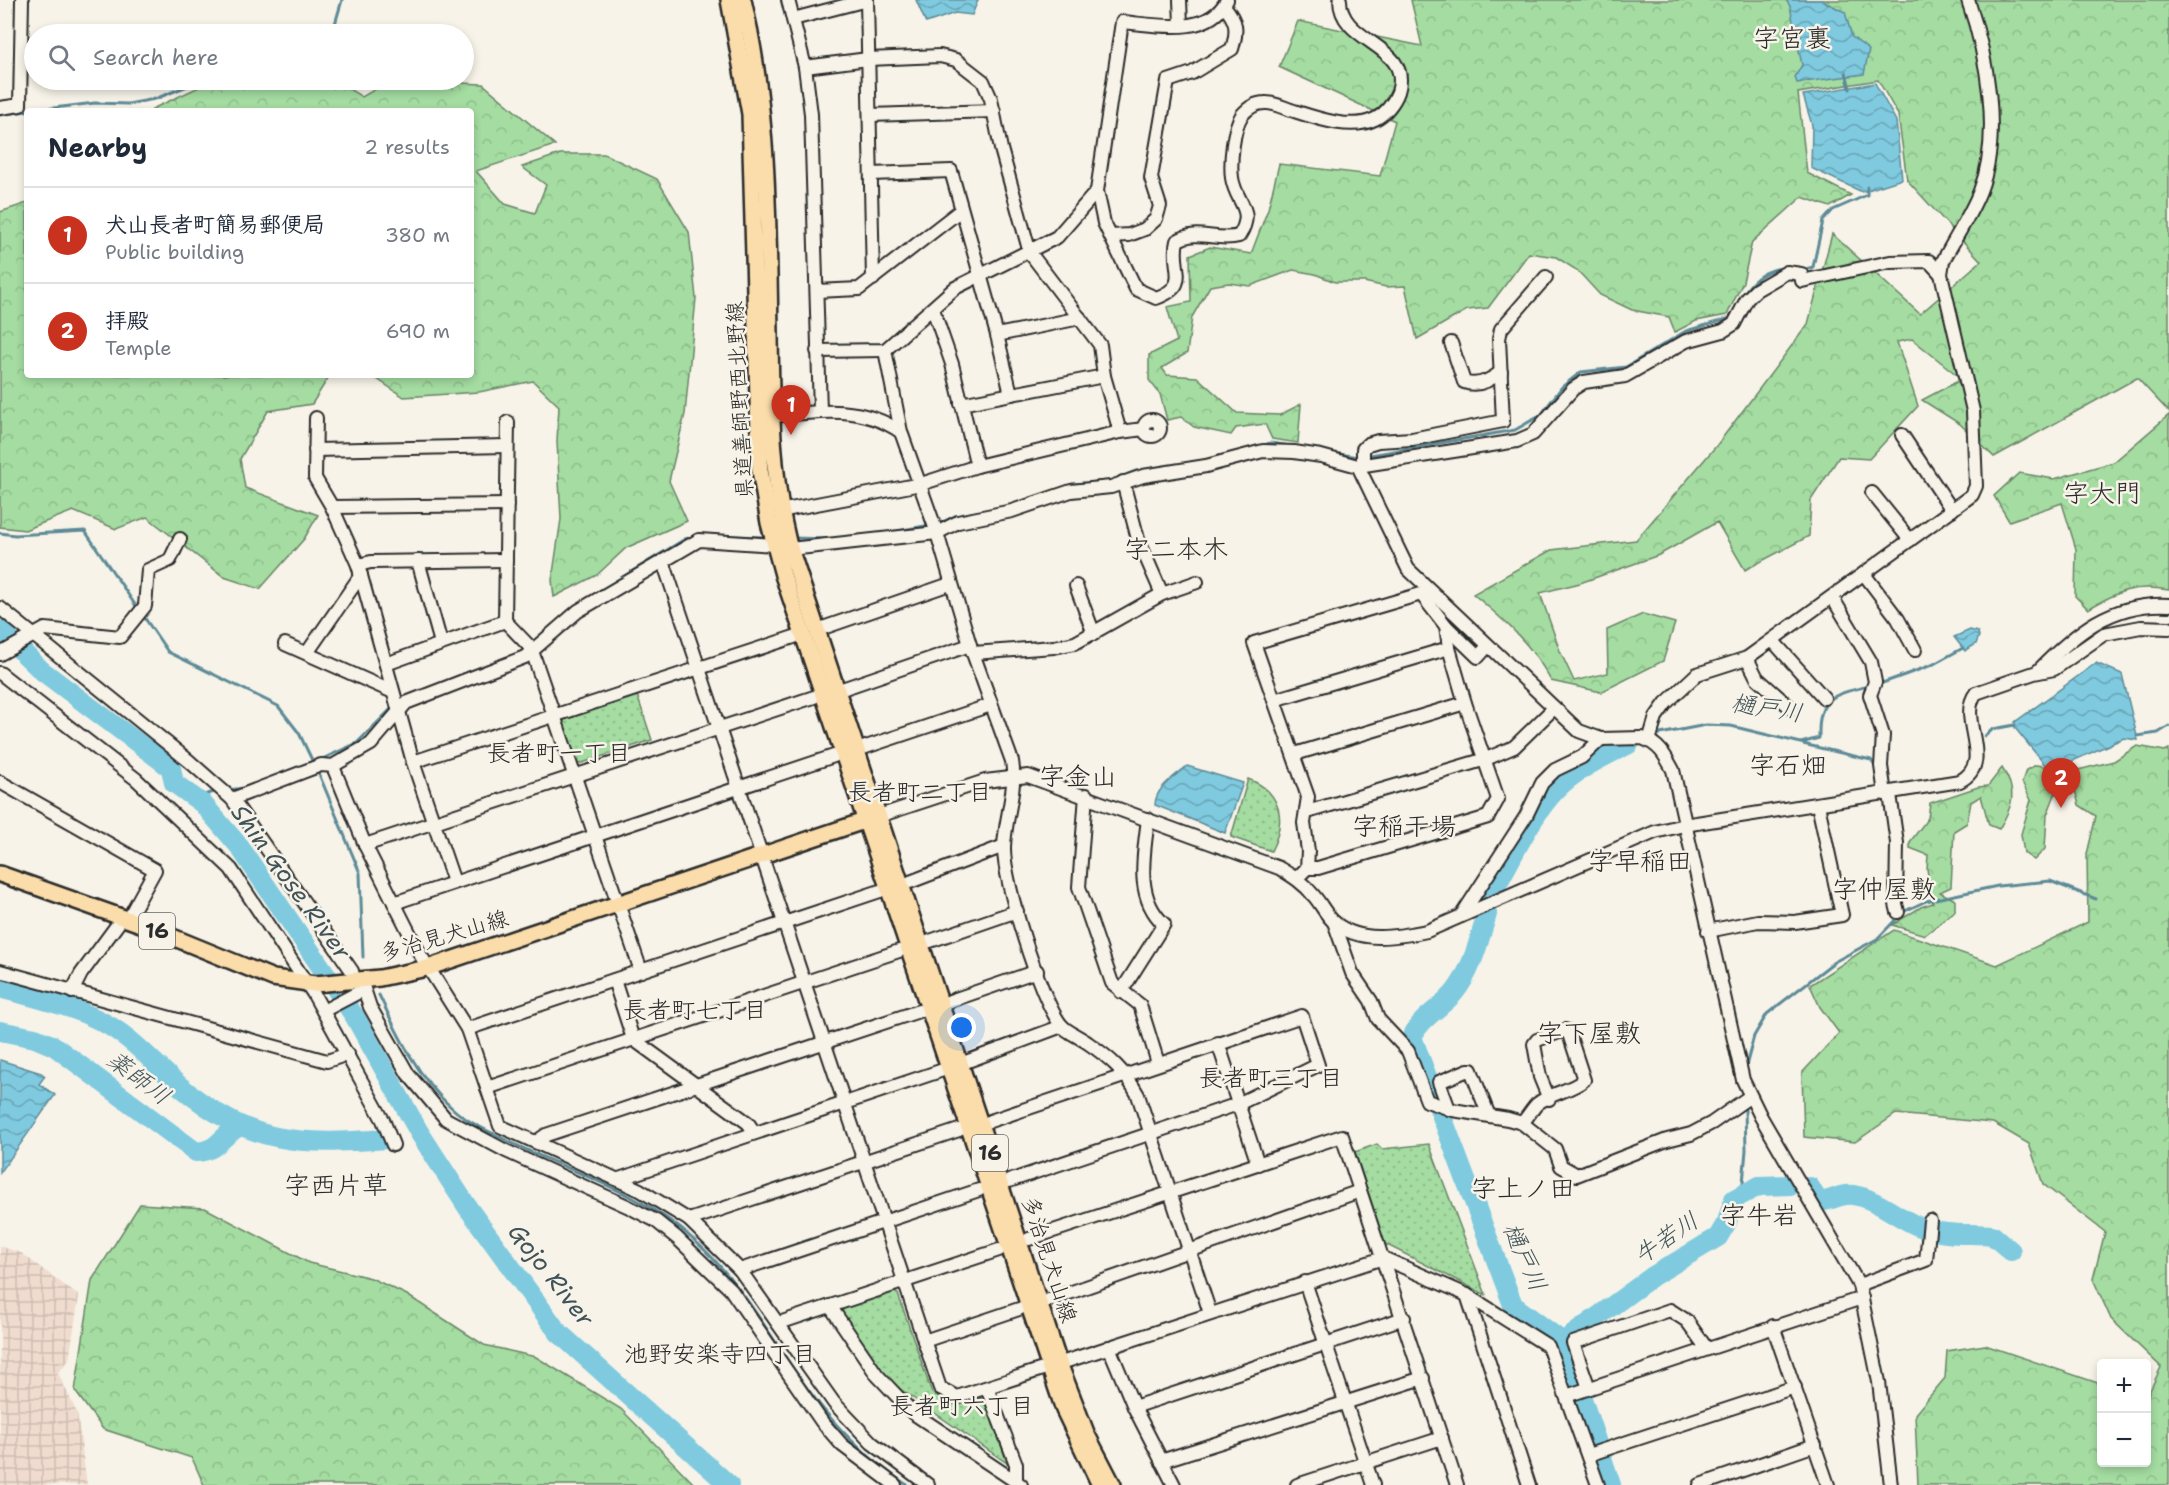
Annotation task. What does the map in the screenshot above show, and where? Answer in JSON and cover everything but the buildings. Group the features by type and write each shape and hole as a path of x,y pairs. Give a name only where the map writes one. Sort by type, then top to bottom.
{"main road":[{"name":"県道善師野西北野線","path":"729,0 750,114 765,417"},
{"name":"県道善師野西北野線","path":"743,0 757,74 765,142 765,417 760,470 781,540 817,630 857,750 873,818"},
{"name":"県道善師野西北野線","path":"781,540 783,575 873,818"},
{"name":"多治見犬山線","path":"0,874 126,918 273,978 358,986 428,968 873,818 1054,1365 1064,1410 1100,1485"},
{"name":"多治見犬山線","path":"1054,1365 1113,1485"}],"street":[{"path":"0,108 20,105 22,0"},
{"path":"788,0 805,67 810,114 820,411"},
{"path":"793,19 867,0 870,25 868,59 873,279"},
{"path":"1180,0 1181,26"},
{"path":"1111,236 1137,232 1156,219 1160,206 1151,178 1168,81 1192,73 1232,49 1237,33 1234,18 1225,3 1216,16 1206,21 1181,26 1122,22 1097,191 1104,223 1136,289 1156,298 1174,288 1179,279 1175,259 1176,241 1186,235 1197,233 1229,239 1239,236 1246,224 1247,215 1232,178 1233,160 1241,117 1253,106 1267,102 1302,114 1356,126 1379,117 1395,100 1400,85 1399,69 1392,55 1350,25 1340,8 1340,0"},
{"path":"1649,741 1656,717 1681,686 1697,674 1747,658 1773,641 1972,495 1976,486 1973,411 1941,274 1943,261 1980,189 1991,146 1983,51 1968,0"},
{"path":"805,67 868,59 926,56 956,60 983,81 994,111 1030,253 1101,345 1104,376 1120,432"},
{"path":"870,115 994,111"},
{"path":"871,174 951,171 998,335 1011,394"},
{"path":"817,351 885,350 955,288 1030,253 1057,237 1097,191"},
{"path":"817,291 860,290 961,210"},
{"path":"285,644 307,653 396,702 406,703 525,657 530,647 578,611 699,540 781,540 938,533 958,522 1012,511 1071,490 1111,487 1143,476 1206,466 1263,451 1312,454 1361,466 1496,446 1533,434 1573,389 1584,381 1625,376 1686,341 1723,331 1734,324 1748,299 1756,290 1787,272 1801,274 1802,281 1890,262 1929,261 1941,274"},
{"path":"1546,277 1501,329 1503,421 1412,439 1368,444 1363,450 1361,466 1408,569 1487,646 1578,731 1600,738 1642,738 1657,745 1673,770 1739,1069 1749,1097 1860,1292 1880,1382 1891,1485"},
{"path":"933,309 952,364 976,466"},
{"path":"998,335 1080,318"},
{"path":"1451,343 1464,382 1468,384 1484,382 1501,372"},
{"path":"885,350 901,432 938,533 950,584 1015,776 1004,846 1007,871 1017,911 1037,971 1062,1026 1126,1073 1138,1095 1210,1313"},
{"path":"961,404 1104,376"},
{"path":"765,417 845,410 873,417 901,432"},
{"path":"316,418 315,478 332,507 359,570 413,762 454,882"},
{"path":"508,422 505,621 530,647 641,971"},
{"path":"785,510 921,484 976,466 1120,432 1144,429"},
{"path":"1902,435 1952,510"},
{"path":"315,450 507,446"},
{"path":"1123,482 1138,539 1162,594"},
{"path":"1872,493 1910,540"},
{"path":"332,507 507,504"},
{"path":"0,654 45,629 120,637 143,609 148,570 170,560 180,539"},
{"path":"307,653 359,570 418,561 506,560"},
{"path":"418,561 441,643"},
{"path":"663,561 882,1221 940,1388 957,1397 1383,1258 1467,1294 1548,1346 1598,1485"},
{"path":"1864,574 1898,620 1915,650"},
{"path":"842,688 971,649 1054,647 1075,643 1162,594 1197,582"},
{"path":"817,630 950,584"},
{"path":"1076,586 1094,634"},
{"path":"1297,878 1307,868 1308,851 1304,823 1308,797 1295,754 1254,643 1421,594 1446,626 1478,657 1487,646"},
{"path":"1832,597 1871,662 1875,682 1870,695 1883,735 1881,766 1897,843 1896,904 1898,912"},
{"path":"2037,672 2091,624 2109,614 2141,605 2169,605"},
{"path":"0,608 35,633 225,793 352,971 358,986 408,1074 446,1119 506,1151 627,1206 677,1238 731,1290 822,1422 842,1445 895,1485"},
{"path":"386,664 505,621"},
{"path":"1307,868 1318,868 1488,818 1498,799 1465,703 1449,648 1446,626"},
{"path":"1334,922 1358,934 1386,938 1427,931 1628,842 1684,825 1956,783 1966,779 1976,762 1969,709 1972,698 1982,690 2037,672 2054,669 2104,634 2141,627 2169,628"},
{"path":"413,762 794,637"},
{"path":"1773,641 1824,698"},
{"path":"1274,700 1449,648"},
{"path":"1747,658 1757,678 1792,709"},
{"path":"0,672 136,779 190,834 210,847 231,869 327,1009 393,1145"},
{"path":"365,845 814,697"},
{"path":"225,793 321,765 334,766 371,744 396,702"},
{"path":"1295,754 1465,703"},
{"path":"857,750 991,705"},
{"path":"1307,812 1486,759 1514,747 1554,708"},
{"path":"1461,916 1526,816 1542,783 1555,770 1582,757 1600,738"},
{"path":"394,903 834,756"},
{"path":"334,766 365,845 394,903 428,968 467,1029 500,1126 619,1179 689,1220 740,1270 834,1403 886,1455 928,1485"},
{"path":"873,818 985,781 1015,776 1046,780 1245,853 1297,878 1334,922 1352,974 1371,1001 1378,1019 1408,1051 1427,1101 1447,1108 1522,1123 1555,1149 1561,1166 1577,1174 1639,1150 1690,1134 1712,1124 1749,1097"},
{"path":"0,782 155,870 126,918 81,974 72,992"},
{"path":"1086,795 1079,887 1112,983 1140,1005 1158,1063"},
{"path":"1708,931 1758,921 1795,922 1842,915 1818,805"},
{"path":"1121,992 1164,924 1154,914 1142,877 1148,819"},
{"path":"910,882 1004,846"},
{"path":"467,1029 880,891"},
{"path":"930,941 1017,911"},
{"path":"487,1088 899,951"},
{"path":"0,971 327,1061 348,1054"},
{"path":"950,1001 1037,971"},
{"path":"614,980 633,1039 748,1123 754,1132"},
{"path":"327,1009 358,986"},
{"path":"536,1142 546,1135 919,1011"},
{"path":"990,1121 1126,1073 1302,1016 1318,1065 1238,1104 1010,1180"},
{"path":"619,1179 955,1066 1062,1026"},
{"path":"1522,1123 1538,1104 1549,1099 1584,1080 1568,1031 1565,1030 1537,1040 1534,1044 1540,1077 1549,1099"},
{"path":"1218,1044 1258,1164"},
{"path":"1447,1108 1439,1082 1471,1070 1489,1116"},
{"path":"689,1220 959,1130"},
{"path":"1029,1239 1342,1136 1404,1318 1457,1485"},
{"path":"740,1270 979,1190"},
{"path":"1049,1300 1360,1191"},
{"path":"1566,1396 1773,1326 1860,1292 1926,1260 1930,1221"},
{"path":"779,1323 999,1250"},
{"path":"1305,1282 1373,1485"},
{"path":"1467,1294 1529,1485"},
{"path":"830,1306 877,1375 914,1413 1019,1483"},
{"path":"924,1341 1019,1309"},
{"path":"1587,1389 1573,1343 1670,1310 1687,1321 1707,1349"},
{"path":"1134,1407 1404,1318"},
{"path":"1773,1326 1828,1485"},
{"path":"1109,1347 1134,1407 1174,1485"},
{"path":"1161,1461 1347,1404 1423,1378"},
{"path":"1588,1455 1795,1387"},
{"path":"987,1388 1016,1464 1019,1483"},
{"path":"1297,1485 1442,1438"},
{"path":"1700,1485 1815,1445"}],"shaded area":[{"path":"0,1246 21,1253 79,1296 69,1360 58,1373 77,1413 87,1485 0,1485"}],"green space":[{"path":"1411,0 2169,0 2169,412 2137,378 1994,457 1960,424 1922,400 1962,379 1912,339 1897,342 1918,406 1869,459 1839,457 1811,500 1809,536 1745,570 1717,522 1659,555 1580,583 1540,593 1560,651 1574,681 1608,673 1607,630 1643,614 1675,623 1663,661 1601,692 1551,681 1526,644 1473,594 1551,550 1636,540 1717,445 1808,324 1832,234 1920,314 1981,261 1907,180 1898,115 1878,80 1798,93 1807,173 1851,195 1830,207 1802,197 1752,242 1743,282 1727,315 1696,321 1675,332 1669,317 1632,310 1600,295 1578,271 1556,257 1529,253 1488,308 1467,310 1417,339 1405,286 1386,287 1364,282 1335,282 1315,274 1293,270 1250,286 1229,283 1210,286 1192,317 1187,353 1162,368 1167,375 1197,377 1237,413 1280,415 1301,404 1298,443 1272,439 1265,424 1236,428 1231,435 1194,427 1181,417 1167,420 1160,394 1149,380 1149,355 1177,341 1167,307 1191,302 1190,255 1210,247 1251,254 1268,209 1279,164 1380,176 1395,121 1279,67 1298,21 1422,46"},
{"path":"474,84 483,84 555,145 476,171 505,204 535,213 546,185 522,167 560,154 604,154 657,179 689,232 696,298 685,414 669,481 687,521 626,548 597,575 554,597 552,580 561,519 557,441 559,406 533,381 479,392 404,397 376,378 474,378 474,108 154,108 193,90 350,90 362,97 374,90 474,90"},
{"path":"24,204 24,378 328,378 312,404 268,411 240,459 245,488 318,515 304,539 260,589 224,577 147,517 116,529 73,511 25,530 0,527 0,212"},
{"path":"2169,415 2169,590 2146,588 2127,590 2088,609 2075,596 2076,549 2062,503 2009,521 1994,496 2019,473 2054,479 2114,462"},
{"path":"637,695 652,740 576,765 561,721"},
{"path":"2137,746 2165,751 2169,749 2169,1485 1918,1485 1915,1414 1945,1378 1947,1351 1985,1345 2097,1383 2097,1467 2151,1467 2151,1388 2161,1367 2111,1319 2093,1279 2105,1232 2043,1184 2029,1144 1993,1123 1896,1114 1855,1142 1804,1137 1802,1073 1839,1033 1820,1007 1810,985 1894,930 1997,965 2088,922 2087,854 2096,816 2079,805 2070,772 2114,761"},
{"path":"2036,765 2062,769 2066,777 2056,792 2047,815 2045,849 2034,860 2024,853 2021,834 2031,800 2022,782 2026,770"},
{"path":"2002,768 2010,784 2012,798 2008,813 1999,829 1989,825 1981,796 1971,802 1967,823 1954,831 1951,887 1940,892 1955,900 1955,911 1925,935 1892,925 1921,907 1933,903 1927,869 1928,855 1910,848 1910,842 1928,818 1930,803 1978,787 1988,786"},
{"path":"1248,779 1268,792 1275,800 1278,809 1279,829 1271,851 1231,837"},
{"path":"1377,1144 1382,1149 1429,1144 1486,1295 1385,1244 1355,1152"},
{"path":"140,1204 205,1208 309,1263 371,1278 407,1295 484,1345 536,1357 621,1409 695,1485 204,1485 192,1458 103,1429 75,1391 92,1280"},
{"path":"893,1291 898,1294 932,1393 957,1406 985,1397 1007,1463 890,1382 839,1313 840,1308"}],"water":[{"path":"916,0 978,0 972,15 955,13 926,23"},
{"path":"1786,0 1821,0 1845,12 1852,37 1869,50 1864,74 1797,83 1795,77 1802,65 1790,6"},
{"path":"1875,83 1896,121 1902,179 1862,192 1811,168 1812,125 1803,95"},
{"path":"1970,630 1978,632 1979,636 1976,644 1965,651 1954,637"},
{"path":"2096,663 2122,674 2138,740 2124,738 2050,771 2015,728 2015,722"},
{"path":"1187,766 1243,783 1225,833 1155,805 1162,788"},
{"path":"0,1060 41,1073 45,1076 39,1084 55,1095 0,1173"}],"waterway":[{"path":"335,24 342,0"},
{"path":"1846,72 1850,89"},
{"path":"54,108 95,103 128,104 155,99 177,90"},
{"path":"0,115 24,111"},
{"path":"1802,270 1813,267 1823,221 1833,210 1867,195 1867,187"},
{"path":"1365,456 1515,430 1541,415 1562,387 1581,372 1626,367 1686,331 1731,318 1750,285 1764,273 1784,268"},
{"path":"1262,446 1270,443 1291,446"},
{"path":"1333,453 1358,457"},
{"path":"1046,494 1073,484 1111,481 1136,471 1171,466"},
{"path":"938,524 955,516 988,510"},
{"path":"885,533 931,525"},
{"path":"0,533 15,535 85,531 138,609"},
{"path":"702,535 767,537"},
{"path":"585,600 685,539 693,537"},
{"path":"792,538 830,539"},
{"path":"142,614 168,652 278,706 299,733 312,760"},
{"name":"Shin Gose River","path":"0,630 41,670 171,768 174,783 203,804 239,846 355,1017 419,1132 468,1208 558,1332 729,1485"},
{"name":"樋戸川","path":"1877,685 1932,665 1963,648"},
{"path":"400,700 474,670"},
{"name":"樋戸川","path":"1660,734 1706,725 1731,726 1801,743 1819,738 1821,714 1829,700 1845,692 1868,686"},
{"path":"320,760 357,743 393,707"},
{"path":"1985,736 1993,729 2015,725"},
{"path":"2137,736 2158,733 2169,726"},
{"name":"樋戸川","path":"1490,896 1536,815 1555,791 1581,770 1629,744"},
{"path":"1803,744 1871,760 1876,768"},
{"path":"319,774 360,873 363,957"},
{"path":"226,790 247,788"},
{"path":"203,804 205,795 217,791"},
{"path":"1746,1066 1754,1036 1767,1014 1834,962 1877,939 1903,912 1926,901 1998,886 2050,881 2096,899"},
{"name":"樋戸川","path":"1487,914 1466,975 1449,999 1420,1024 1412,1037 1513,1305 1563,1342 1611,1485"},
{"name":"Gojo River","path":"0,988 69,1008 108,1025 137,1046 181,1087 207,1106 231,1121 254,1131 302,1141 387,1139"},
{"path":"379,995 419,1070 457,1113 526,1150 626,1194 673,1223 694,1240 731,1280 832,1420 862,1450 907,1485"},
{"name":"薬師川","path":"0,1031 35,1038 54,1046 196,1152 210,1149 241,1126"},
{"path":"1742,1194 1746,1150 1745,1109"},
{"name":"牛若川","path":"1563,1342 1653,1276 1718,1237 1727,1222 1734,1199 1759,1186 1791,1185"},
{"name":"牛若川","path":"1810,1187 1818,1201 1848,1195 1862,1197 1932,1231 1992,1235 2011,1251"}],"place":[{"name":"犬山長者町簡易郵便局","path":"791,435"},
{"name":"拝殿","path":"2061,808"}],"district":[{"name":"字宮裏","path":"1792,38"},
{"name":"字大門","path":"2102,493"},
{"name":"字二本木","path":"1176,549"},
{"name":"長者町一丁目","path":"559,753"},
{"name":"字石畑","path":"1788,765"},
{"name":"字金山","path":"1078,776"},
{"name":"長者町二丁目","path":"920,792"},
{"name":"字稲干場","path":"1404,826"},
{"name":"字早稲田","path":"1640,861"},
{"name":"字仲屋敷","path":"1884,889"},
{"name":"長者町七丁目","path":"695,1010"},
{"name":"字下屋敷","path":"1589,1033"},
{"name":"長者町三丁目","path":"1271,1078"},
{"name":"字西片草","path":"336,1185"},
{"name":"字上ノ田","path":"1523,1188"},
{"name":"字牛岩","path":"1759,1215"},
{"name":"池野安楽寺四丁目","path":"720,1354"},
{"name":"長者町六丁目","path":"962,1406"}]}
